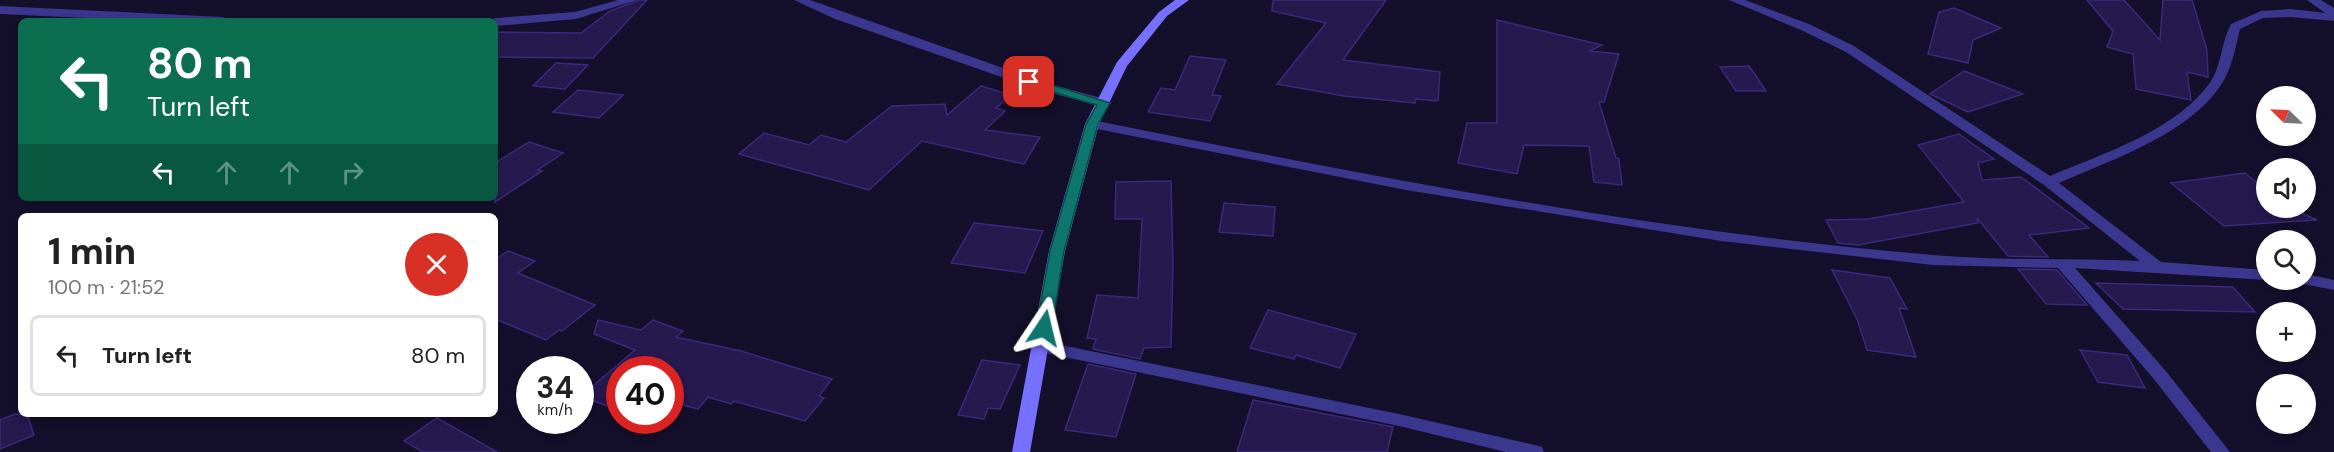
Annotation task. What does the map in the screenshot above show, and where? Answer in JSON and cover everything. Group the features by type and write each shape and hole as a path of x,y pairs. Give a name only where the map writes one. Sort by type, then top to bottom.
{"street":[{"path":"498,22 576,15 631,0"},
{"path":"800,0 839,16 1041,87 1104,103"},
{"path":"1021,452 1057,251 1092,124 1121,65 1162,14 1183,0"},
{"path":"1735,0 1805,27 1850,50 2049,182 2156,266"},
{"path":"2313,0 2334,15"},
{"path":"0,10 162,18"},
{"path":"2049,182 2150,135 2195,108 2217,82 2235,27 2261,15 2291,13 2334,15"},
{"path":"1092,124 1341,174 1648,225 1935,260 2156,266 2256,274"},
{"path":"2062,263 2159,374 2221,452"},
{"path":"2316,281 2334,285"},
{"path":"1041,347 1399,420 1535,452"}],"building":[{"path":"639,0 647,0 593,58 498,57 498,32 581,33 610,11"},
{"path":"1273,0 1386,0 1343,60 1440,72 1438,101 1416,99 1415,103 1344,96 1277,84 1326,23 1272,11"},
{"path":"2087,0 2124,0 2160,40 2163,0 2192,0 2207,50 2208,77 2187,72 2191,100 2136,89 2133,54 2107,47 2113,31"},
{"path":"1954,8 2001,28 1973,40 1968,63 1928,54 1939,12"},
{"path":"1497,20 1602,45 1589,51 1619,54 1604,102 1599,102 1616,158 1619,159 1622,185 1594,182 1589,146 1524,145 1517,174 1458,163 1467,123 1497,123"},
{"path":"1190,56 1226,60 1212,95 1221,96 1210,121 1148,112 1161,88 1175,90"},
{"path":"556,63 588,65 565,89 533,86"},
{"path":"1749,66 1766,91 1736,91 1720,67"},
{"path":"1964,71 2023,94 1968,112 1930,94"},
{"path":"981,86 1011,95 996,108 1005,111 985,130 1040,137 1024,164 922,141 869,190 739,154 764,133 809,145 821,135 846,142 892,106 945,104 947,115"},
{"path":"578,90 623,95 599,118 553,112"},
{"path":"1959,134 1994,159 1978,163 1982,180 2021,177 2089,228 2029,235 2048,257 2008,256 1977,218 1978,223 1858,245 1838,243 1826,220 1868,219 1964,202 1918,145"},
{"path":"529,142 563,153 538,170 542,171 498,200 498,161"},
{"path":"2245,173 2256,182 2256,218 2312,218 2317,220 2224,226 2171,183"},
{"path":"1171,181 1173,264 1171,347 1144,348 1140,359 1093,349 1096,339 1087,338 1097,295 1138,298 1142,219 1115,219 1116,182"},
{"path":"1224,203 1275,207 1273,236 1219,232"},
{"path":"974,223 1043,231 1025,273 951,263"},
{"path":"508,251 535,261 518,273 595,305 562,331 559,330 546,340 498,320 498,258"},
{"path":"2018,269 2057,270 2087,305 2046,304"},
{"path":"1832,270 1890,278 1907,309 1899,308 1916,357 1867,350 1857,319"},
{"path":"2096,283 2233,287 2255,312 2123,309"},
{"path":"1268,310 1356,334 1340,368 1296,355 1294,359 1250,348"},
{"path":"598,320 641,330 653,320 683,331 676,337 741,351 832,379 819,396 824,398 805,421 734,401 731,404 708,397 698,409 684,406 684,356 628,356 635,350 594,334"},
{"path":"2080,350 2127,355 2145,388 2098,382"},
{"path":"982,360 1020,365 1000,409 988,408 984,419 958,415"},
{"path":"1088,364 1136,374 1116,437 1065,430"},
{"path":"606,375 606,406 594,401 594,385"},
{"path":"1253,400 1393,427 1387,452 1237,452"},
{"path":"15,414 18,414 18,417 28,417 34,435 0,449 0,420"},
{"path":"437,418 497,452 423,452 404,441"}],"route":[{"path":"1029,82 1104,103 1092,124 1057,251 1044,328"}]}
